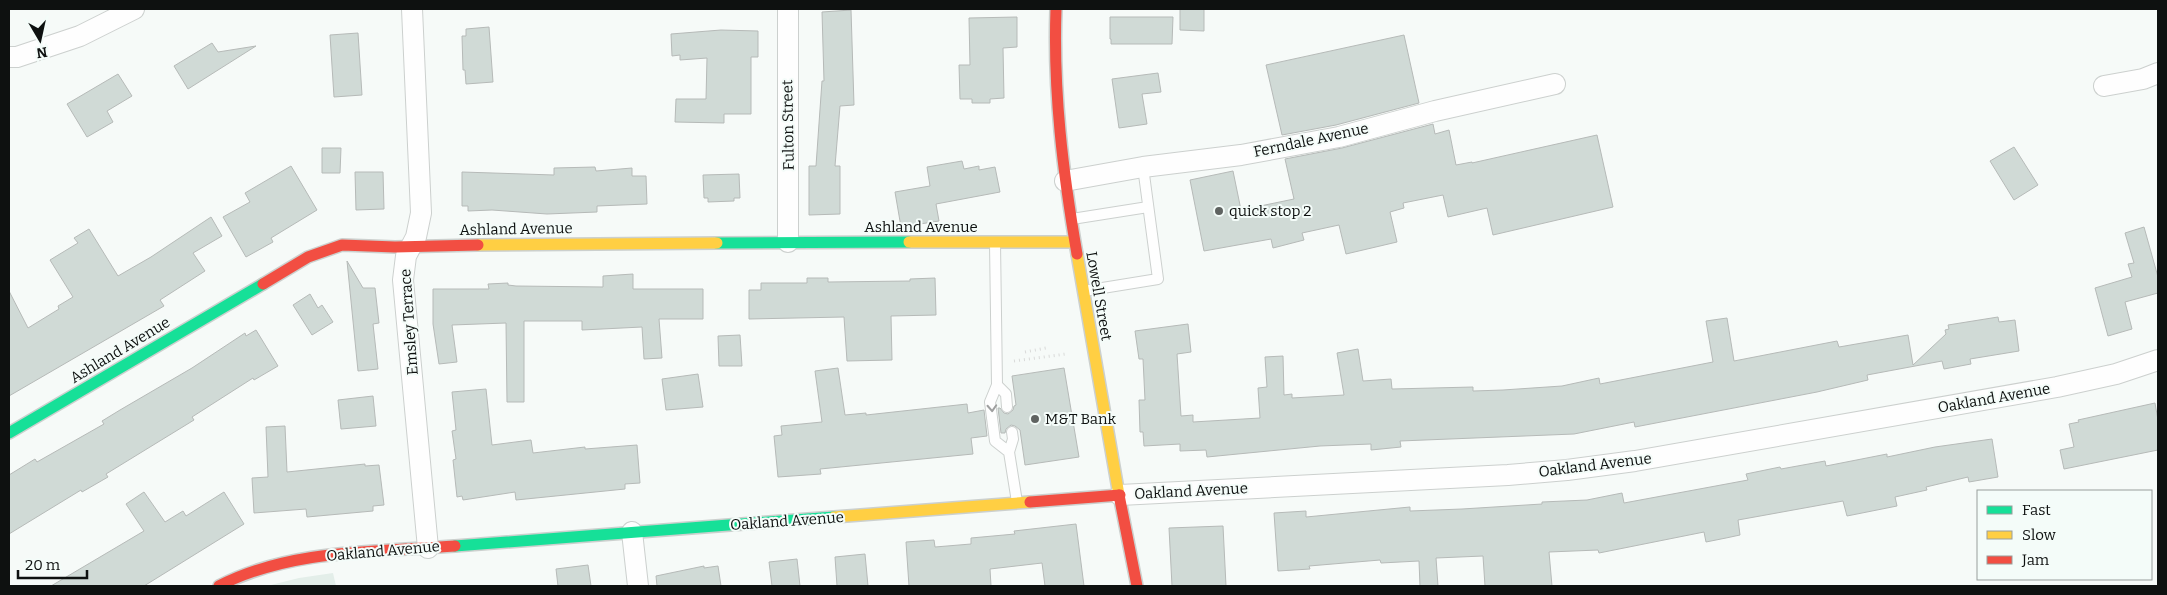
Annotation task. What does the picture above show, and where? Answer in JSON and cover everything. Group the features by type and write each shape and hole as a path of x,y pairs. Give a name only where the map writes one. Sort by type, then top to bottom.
{"street":[{"path":"9,57 17,57 80,36 134,9"},
{"name":"Emsley Terrace","path":"412,9 421,213 416,237 406,256 403,280 428,548"},
{"name":"Fulton Street","path":"788,9 788,242"},
{"name":"Lowell Street","path":"1056,9 1054,39 1056,88 1065,181 1101,402 1137,586"},
{"path":"2104,86 2143,79 2158,74"},
{"name":"Ferndale Avenue","path":"1065,181 1339,137 1435,111 1555,84"},
{"name":"Ashland Avenue","path":"9,433 308,257 342,246 545,242 1074,242"},
{"name":"Oakland Avenue","path":"220,586 256,569 290,560 333,555 1120,495 1508,475 1636,461 2057,387 2116,374 2158,360"},
{"path":"632,532 638,586"}],"lane":[{"path":"1083,291 1158,280 1143,167"},
{"path":"1071,219 1148,207"},
{"path":"995,242 997,385 990,402 995,441 1009,452"},
{"path":"997,385 1006,394 1008,407"},
{"path":"1012,432 1013,439 1009,452 1017,503"}],"path":[{"path":"1026,352 1046,348"},
{"path":"1035,350 1037,358"},
{"path":"1014,362 1066,354"}],"shaded area":[{"path":"333,573 336,586 267,586 299,578"}],"building":[{"path":"1180,9 1204,9 1204,31 1180,30"},
{"path":"851,10 854,105 840,106 835,166 840,166 840,214 809,215 809,166 816,166 822,81 824,81 822,12"},
{"path":"1017,17 1017,47 1003,48 1004,98 990,99 990,103 972,103 972,99 960,99 959,65 970,65 969,18"},
{"path":"1110,17 1173,17 1172,44 1111,44"},
{"path":"489,27 493,82 466,84 465,70 463,70 462,36 466,36 466,29"},
{"path":"721,30 758,31 758,57 751,57 751,114 724,114 724,123 675,122 676,99 706,99 707,58 680,60 680,55 672,56 671,34"},
{"path":"358,33 362,95 334,97 330,35"},
{"path":"1404,35 1419,103 1336,125 1282,135 1266,65"},
{"path":"212,43 218,52 256,46 188,89 174,66"},
{"path":"1158,73 1161,92 1142,94 1147,124 1119,128 1112,79"},
{"path":"118,74 132,96 107,111 113,122 87,137 67,104"},
{"path":"1433,124 1435,134 1449,130 1456,165 1597,135 1613,207 1493,235 1487,208 1448,217 1443,195 1403,203 1404,208 1390,212 1397,242 1346,254 1339,225 1302,233 1304,240 1273,248 1271,239 1204,251 1190,180 1233,171 1241,210 1294,199 1285,159 1342,148"},
{"path":"2014,147 2038,185 2014,200 1990,161"},
{"path":"322,148 341,148 340,173 322,173"},
{"path":"962,161 964,169 979,166 979,170 995,167 1000,192 936,204 939,221 901,227 895,192 930,186 927,167"},
{"path":"291,166 317,210 271,238 273,242 246,257 223,217 250,202 245,193"},
{"path":"595,167 596,171 632,168 632,176 646,176 647,204 597,206 597,212 547,214 492,210 468,211 468,206 462,206 462,172 554,175 554,168"},
{"path":"355,172 383,172 384,209 356,210"},
{"path":"739,174 740,198 734,198 734,201 708,202 708,198 704,198 703,175"},
{"path":"211,217 222,236 193,253 205,271 160,300 164,306 9,396 9,291 28,328 59,309 58,306 73,297 50,260 78,243 74,238 89,229 118,276 151,257"},
{"path":"2144,227 2158,277 2158,293 2125,302 2132,329 2108,336 2095,288 2132,277 2128,264 2134,263 2125,233"},
{"path":"347,261 363,288 375,288 379,323 373,324 378,369 358,371"},
{"path":"633,274 633,289 703,289 703,319 659,319 662,358 644,359 642,327 582,330 582,321 524,321 524,402 507,402 506,323 452,325 457,362 439,364 433,324 433,289 489,289 488,284 508,283 508,285 516,286 603,287 603,276"},
{"path":"807,278 828,278 828,282 910,281 910,279 935,278 936,315 891,316 892,360 847,361 844,317 749,319 749,290 761,290 761,283 807,283"},
{"path":"310,294 318,308 322,305 333,322 312,335 293,305"},
{"path":"1998,317 1999,322 2015,320 2019,351 1970,359 1971,364 1944,369 1942,361 1867,375 1868,380 1817,392 1635,427 1634,422 1574,434 1400,441 1401,447 1371,450 1371,444 1320,446 1207,457 1206,450 1180,451 1180,444 1144,446 1143,432 1140,432 1139,400 1145,400 1143,359 1139,359 1135,331 1188,324 1191,352 1177,354 1181,416 1193,415 1193,422 1260,418 1258,388 1267,387 1265,357 1283,356 1284,395 1292,394 1292,398 1344,395 1337,353 1358,349 1363,381 1391,379 1392,389 1473,387 1473,391 1503,390 1562,386 1599,378 1600,384 1713,362 1706,321 1727,318 1734,361 1837,341 1839,347 1908,335 1913,365 1946,334 1945,330 1949,329 1948,325"},
{"path":"256,330 278,366 254,380 253,378 192,417 194,420 106,474 108,477 82,492 81,490 9,534 9,475 35,459 37,462 104,424 102,421 192,368 245,333 246,336"},
{"path":"740,335 742,366 719,366 718,336"},
{"path":"838,368 845,415 866,413 866,415 967,404 968,413 984,410 987,436 971,438 973,454 820,469 821,474 778,477 774,436 782,435 781,426 822,422 815,371"},
{"name":"M&T Bank","path":"1064,368 1079,457 1025,465 1020,430 1011,425 1006,429 1005,433 1001,433 998,408 1008,414 1016,405 1012,376"},
{"path":"698,374 703,407 666,410 662,379"},
{"path":"486,389 492,445 531,440 533,453 585,447 585,449 637,445 640,483 625,484 625,489 516,500 515,492 463,500 462,496 457,497 453,460 456,459 452,431 456,430 452,392"},
{"path":"373,396 376,426 341,429 338,400"},
{"path":"2155,403 2158,420 2158,450 2064,469 2060,450 2074,447 2069,424 2079,422 2078,420"},
{"path":"285,426 287,472 365,464 365,466 379,465 384,505 373,506 373,511 307,517 306,509 254,513 252,478 268,477 266,427"},
{"path":"1992,439 1998,477 1969,482 1968,477 1926,487 1927,490 1895,497 1897,506 1847,516 1843,501 1738,520 1740,535 1706,542 1704,532 1599,553 1598,550 1549,552 1552,586 1485,586 1483,556 1436,558 1438,586 1420,586 1419,561 1381,563 1380,560 1309,566 1310,569 1278,571 1274,513 1306,511 1306,517 1410,507 1410,511 1462,509 1587,500 1622,493 1624,503 1748,480 1746,474 1780,467 1781,469 1825,461 1826,466 1887,454 1887,457 1935,447"},
{"path":"144,492 165,522 183,511 186,516 224,492 244,524 144,586 51,586 144,531 126,504"},
{"path":"1076,524 1084,586 1045,586 1042,563 990,569 991,586 909,586 906,542 934,540 935,547 971,544 971,538 1015,534 1014,531"},
{"path":"1223,526 1226,586 1172,586 1169,528"},
{"path":"865,554 868,586 837,586 835,557"},
{"path":"797,559 800,586 772,586 769,562"},
{"path":"588,565 591,586 558,586 556,569"},
{"path":"704,566 704,568 718,566 721,586 657,586 656,576"}],"traffic: fast":[{"path":"717,243 909,242"},
{"path":"9,433 263,284"},
{"path":"455,546 834,517"}],"traffic: slow":[{"path":"909,242 1074,242"},
{"path":"478,245 717,243"},
{"path":"1077,254 1119,495"},
{"path":"834,517 1030,502"}],"traffic: jam":[{"path":"1056,9 1056,71 1060,132 1077,254"},
{"path":"263,284 308,257 342,245 395,247 478,245"},
{"path":"1119,495 1137,586"},
{"path":"1030,502 1120,495"},
{"path":"219,586 246,574 304,559 334,554 455,546"}],"place":[{"name":"quick stop 2","path":"1219,211"},
{"name":"M&T Bank","path":"1035,419"}]}
